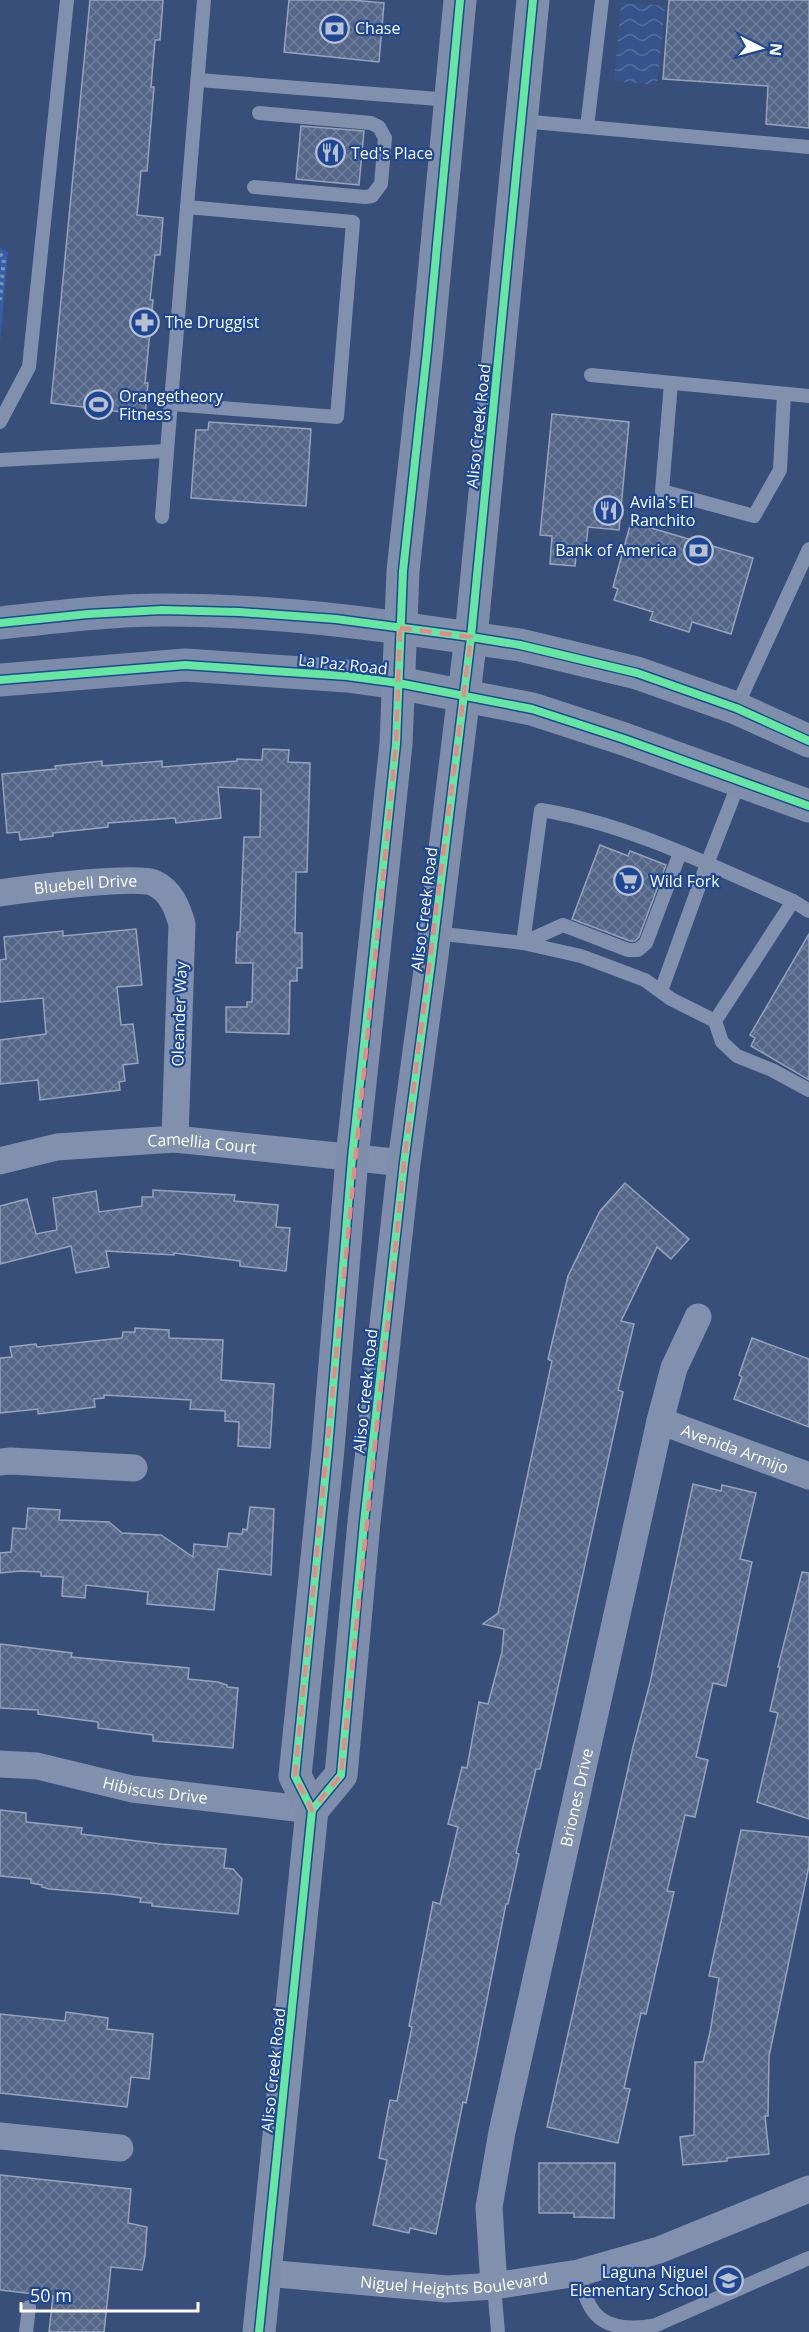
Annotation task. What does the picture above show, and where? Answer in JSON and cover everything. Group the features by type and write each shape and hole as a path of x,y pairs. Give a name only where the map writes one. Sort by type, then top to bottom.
{"main road":[{"name":"Aliso Creek Road","path":"259,2332 312,1810 295,1776 328,1449 352,1158 396,744 403,571 427,351 460,0"},
{"name":"Aliso Creek Road","path":"312,1810 341,1775 364,1522 404,1163 471,637 533,0"},
{"path":"0,623 88,614 162,610 336,619 471,637 536,648 637,673 736,708 809,741"},
{"name":"La Paz Road","path":"0,680 185,665 347,676 398,683 532,709 809,805"}],"street":[{"name":"Bluebell Drive","path":"0,893 128,880 153,883 167,892"},
{"name":"Oleander Way","path":"167,892 177,906 182,924 175,1139"},
{"name":"Camellia Court","path":"0,1161 57,1147 175,1139 404,1163"},
{"name":"Briones Drive","path":"494,2286 489,2207 502,2132 660,1421 674,1368 698,1317"},
{"name":"Avenida Armijo","path":"660,1421 809,1476"},
{"path":"0,1462 134,1468"},
{"name":"Hibiscus Drive","path":"0,1764 37,1766 132,1789 312,1810"},
{"path":"0,2136 120,2148"},
{"name":"Niguel Heights Boulevard","path":"265,2273 447,2289 494,2286 578,2273 659,2250 809,2189"}],"lane":[{"path":"0,422 29,367 67,0"},
{"path":"162,517 204,0"},
{"path":"586,127 602,0"},
{"path":"198,80 451,100"},
{"path":"254,187 372,196 381,184 385,138 379,127 371,123 259,113"},
{"path":"521,121 809,147"},
{"path":"171,404 337,417 340,385 353,222 187,207"},
{"path":"591,375 809,396"},
{"path":"671,383 662,491 754,516 780,470 784,394"},
{"path":"0,460 167,451"},
{"path":"736,708 809,549"},
{"path":"661,991 740,780"},
{"path":"523,942 541,810 580,816 680,853 793,901 809,911"},
{"path":"523,942 563,925 628,950 638,950 646,943 680,853"},
{"path":"715,1021 793,901"},
{"path":"435,933 523,942 581,956 645,980 671,999 715,1021 722,1042 736,1056 772,1070 809,1090"},
{"path":"578,2273 590,2307 603,2319 618,2328 639,2329 656,2325 809,2258"},
{"path":"494,2286 498,2332"},
{"path":"26,2332 29,2307"}],"path":[{"path":"0,254 4,258 0,300"}],"highlighted area":[{"path":"400,628 471,637 404,1163 341,1775 312,1810 295,1776 396,744"}],"shaded area":[{"path":"0,248 8,252 0,343"}],"water":[{"path":"621,2 665,6 657,85 614,81"}],"building":[{"path":"90,0 163,0 160,40 155,40 151,87 154,87 147,171 141,171 137,215 163,218 160,255 155,255 150,300 153,300 145,383 148,383 145,415 51,403"},
{"name":"Chase","path":"289,0 352,0 384,3 379,62 284,52"},
{"path":"669,0 809,0 809,128 766,124 768,86 663,79"},
{"name":"Ted's Place","path":"301,126 364,131 359,185 296,179"},
{"path":"552,414 629,422 619,530 588,527 586,547 577,546 575,566 550,564 552,536 540,535"},
{"path":"209,422 311,429 306,506 191,498 196,430 208,430"},
{"path":"631,522 753,558 731,634 692,622 689,632 650,620 653,612 614,600 618,589 613,587"},
{"path":"263,749 289,750 288,762 310,763 307,872 296,872 295,933 302,933 302,968 297,968 297,981 290,981 289,1034 226,1032 226,1007 247,1007 247,1002 252,1002 253,963 236,963 237,932 240,932 244,837 260,837 261,789 218,787 221,818 176,823 175,818 108,823 108,827 53,833 53,836 20,840 19,832 7,833 2,774 56,769 55,766 102,761 102,766 162,761 162,767 237,761 237,759 262,760"},
{"path":"600,845 628,856 630,851 666,865 639,937 635,941 572,919"},
{"path":"136,929 142,985 117,987 121,1025 133,1024 138,1063 123,1065 125,1081 119,1082 120,1090 40,1100 38,1080 0,1084 0,1040 46,1034 43,998 0,1002 0,960 6,959 4,937 63,931 63,936"},
{"path":"809,934 809,1080 751,1046 755,1038 750,1035"},
{"path":"625,1183 689,1239 671,1259 657,1247 621,1321 634,1324 618,1390 623,1392 540,1769 536,1769 516,1853 519,1854 508,1904 506,1904 466,2103 463,2102 436,2234 410,2228 409,2233 373,2225 387,2160 379,2158 390,2100 397,2101 433,1902 440,1904 458,1827 448,1824 462,1767 467,1768 479,1702 488,1704 502,1652 504,1629 483,1624 498,1613 552,1361 548,1359 568,1276 600,1211"},
{"path":"153,1190 235,1195 234,1201 278,1205 276,1227 290,1228 286,1271 240,1266 240,1261 174,1253 174,1255 106,1251 109,1267 76,1273 71,1246 0,1264 0,1206 27,1199 36,1234 57,1230 53,1198 96,1191 99,1212 142,1206 142,1197 153,1197"},
{"path":"135,1328 169,1330 169,1338 223,1340 221,1380 274,1384 270,1448 238,1446 239,1422 225,1421 225,1411 190,1409 191,1400 104,1395 104,1398 94,1399 95,1407 38,1414 38,1409 0,1413 0,1358 12,1357 10,1347 36,1344 37,1347 122,1338 123,1332 135,1332"},
{"path":"752,1338 809,1359 809,1427 734,1399 742,1377 739,1375"},
{"path":"693,1484 721,1491 722,1485 756,1493 740,1559 752,1562 726,1686 713,1683 696,1757 708,1760 695,1817 685,1815 667,1891 674,1892 646,2014 641,2013 624,2088 630,2089 618,2143 547,2127 633,1747 650,1683"},
{"path":"250,1507 274,1509 271,1575 218,1569 214,1610 147,1604 148,1592 86,1585 85,1598 62,1596 63,1577 41,1576 41,1572 0,1573 0,1553 11,1552 13,1528 26,1529 28,1508 60,1510 59,1520 109,1522 122,1533 161,1535 193,1557 194,1544 227,1547 229,1533 242,1534 243,1529 247,1530"},
{"path":"802,1572 809,1573 809,1819 757,1802 778,1713 770,1711 780,1667 778,1667"},
{"path":"0,1644 72,1653 71,1657 189,1668 188,1679 218,1682 227,1687 238,1688 233,1748 153,1741 153,1735 98,1728 98,1722 38,1714 38,1710 0,1708"},
{"path":"0,1810 26,1813 26,1822 82,1828 81,1834 226,1849 224,1868 233,1869 242,1879 238,1914 152,1906 152,1903 140,1902 141,1898 49,1889 31,1883 31,1879 0,1876"},
{"path":"741,1830 809,1837 809,1866 769,2056 768,2116 765,2116 769,2154 683,2165 680,2137 694,2135 695,2062 703,2062 710,2032 719,1978 709,1976"},
{"path":"66,2012 108,2018 107,2029 153,2034 149,2079 131,2077 127,2107 0,2093 0,2014 65,2021"},
{"path":"539,2163 615,2163 614,2218 574,2217 574,2213 539,2213"},
{"path":"0,2175 131,2189 128,2223 147,2227 145,2256 142,2270 111,2267 104,2332 49,2332 53,2296 0,2290"}],"cycle path":[{"path":"259,2332 312,1810 295,1776 328,1449 352,1158 396,744 403,571 427,351 460,0"},
{"path":"312,1810 341,1775 364,1522 404,1163 471,637 533,0"},
{"path":"0,623 88,614 162,610 239,612 336,619 471,637 520,645 637,673 736,708 809,741"},
{"path":"0,680 185,665 347,676 398,683 532,709 624,739 809,806"}],"place":[{"name":"Chase","path":"334,28"},
{"name":"Ted's Place","path":"330,153"},
{"name":"The Druggist","path":"144,322"},
{"name":"Orangetheory Fitness","path":"98,405"},
{"name":"Avila's El Ranchito","path":"609,511"},
{"name":"Bank of America","path":"698,550"},
{"name":"Wild Fork","path":"629,881"},
{"name":"Laguna Niguel Elementary School","path":"729,2281"}]}
